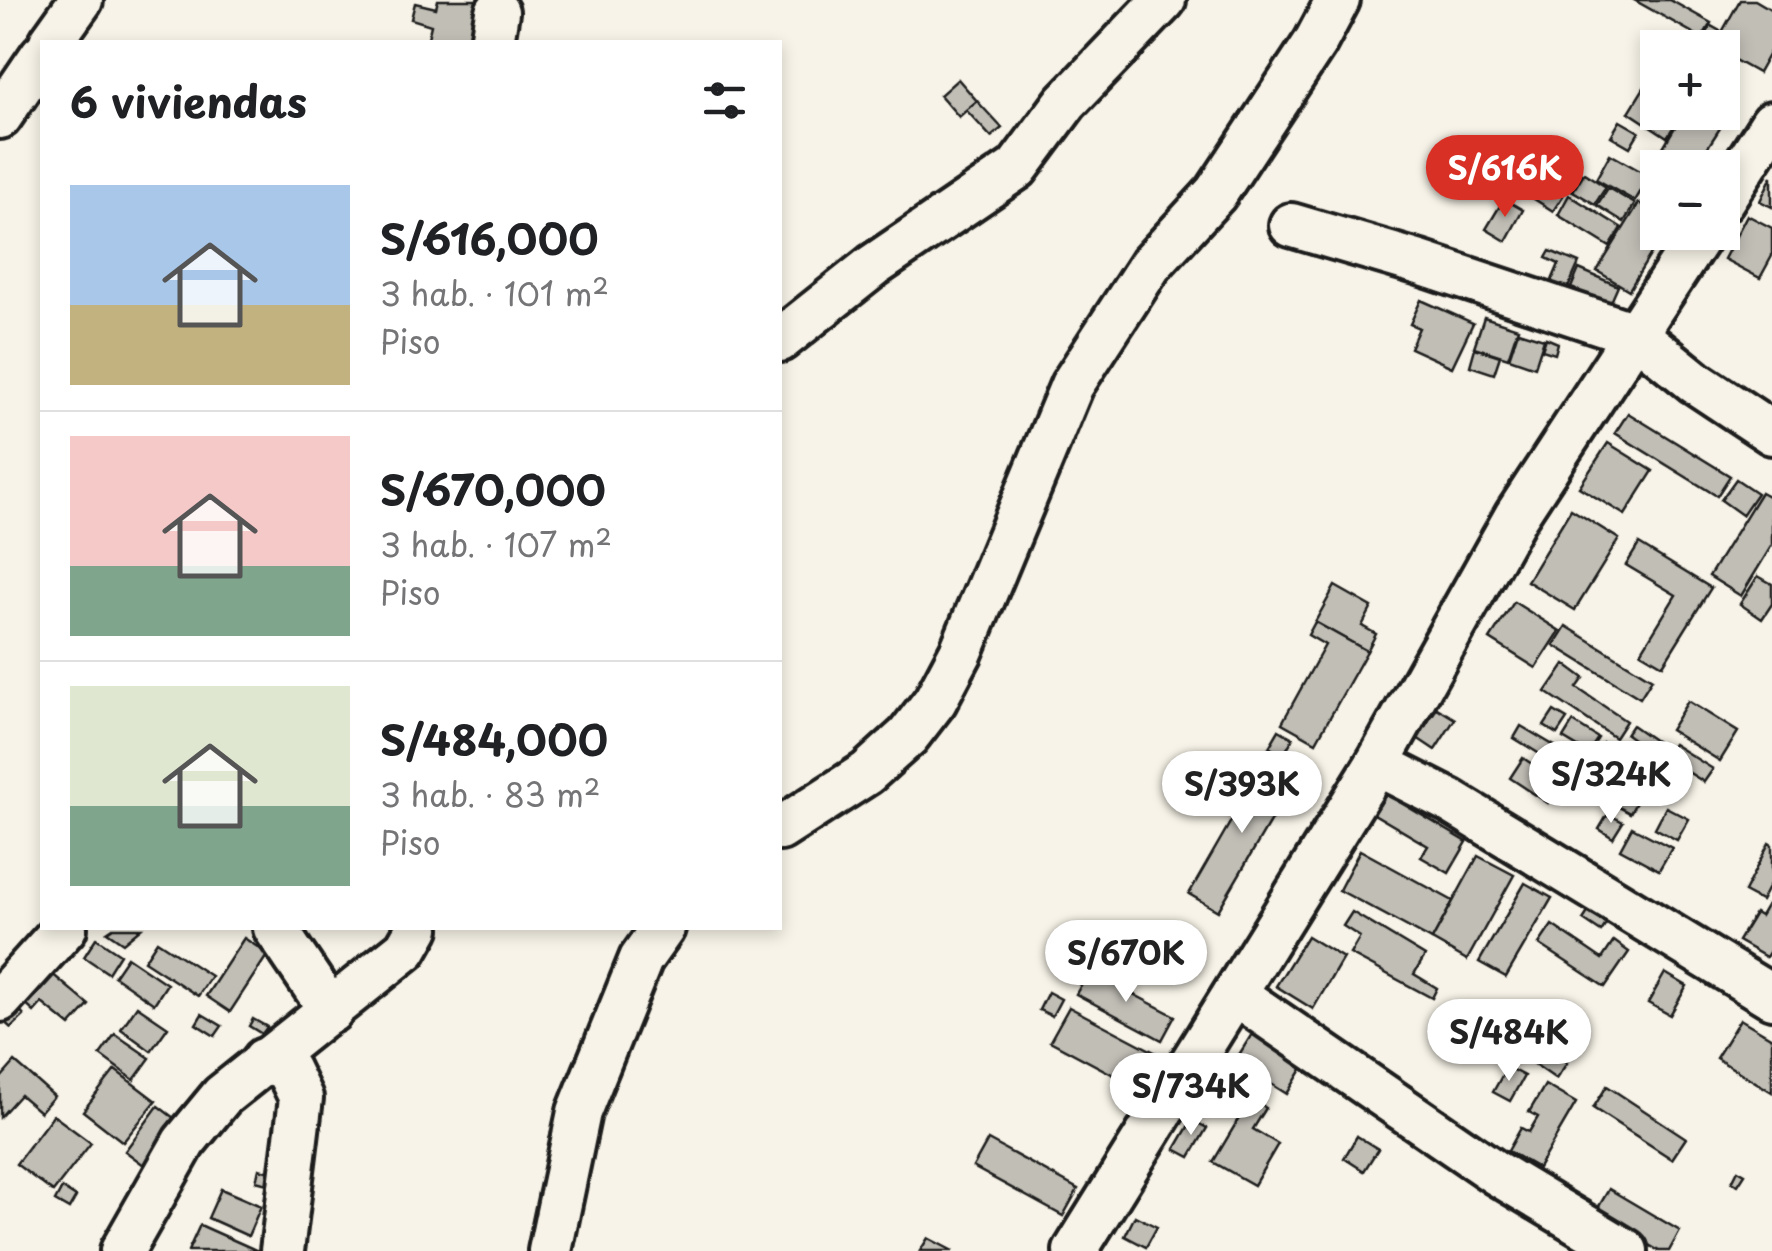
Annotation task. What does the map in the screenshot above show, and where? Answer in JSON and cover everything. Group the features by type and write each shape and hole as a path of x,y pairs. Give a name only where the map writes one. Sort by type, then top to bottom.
{"street":[{"path":"52,40 80,0"},
{"path":"782,338 873,266 1017,168 1066,102 1164,0"},
{"path":"782,827 867,773 908,736 935,701 961,652 1072,384 1150,266 1216,193 1315,42 1338,0"},
{"path":"0,117 40,58"},
{"path":"1740,173 1772,123"},
{"path":"1291,225 1637,335 1695,382 1772,433"},
{"path":"1075,1251 1377,764 1516,516 1691,250"},
{"path":"1377,764 1450,801 1772,996"},
{"path":"0,1000 63,930"},
{"path":"275,930 332,1011"},
{"path":"122,1251 184,1142 222,1096 406,949 417,930"},
{"path":"550,1251 579,1112 641,959 663,930"},
{"path":"1236,994 1496,1173 1626,1251"},
{"path":"264,1060 287,1069 301,1098 282,1251"}],"building":[{"path":"438,0 489,0 483,40 427,40 431,25 411,19 415,3 436,8"},
{"path":"1634,0 1670,0 1711,23 1707,30 1688,30"},
{"path":"1740,0 1755,0 1772,10 1772,48 1758,73 1740,63 1740,30 1723,30"},
{"path":"958,79 977,101 959,117 940,95"},
{"path":"1640,94 1640,119 1629,112"},
{"path":"977,101 1002,128 991,137 966,110"},
{"path":"1620,121 1639,132 1630,147 1611,136"},
{"path":"1673,130 1719,130 1706,150 1663,147"},
{"path":"1610,154 1640,171 1640,193 1635,201 1596,179"},
{"path":"1562,162 1581,174 1571,190 1552,178"},
{"path":"1526,173 1563,196 1553,211 1517,188"},
{"path":"1584,173 1606,187 1595,204 1573,191"},
{"path":"1772,176 1772,207 1760,201"},
{"path":"1608,188 1635,204 1624,222 1597,205"},
{"path":"1569,195 1622,228 1610,247 1558,215"},
{"path":"1504,199 1523,210 1506,241 1486,229"},
{"path":"1639,203 1640,250 1653,250 1629,290 1597,271"},
{"path":"1747,215 1772,228 1772,256 1760,278 1724,259 1729,250 1740,250 1740,228"},
{"path":"1550,251 1579,263 1560,306 1544,299 1559,264 1546,258"},
{"path":"1579,269 1618,286 1604,318 1565,302"},
{"path":"1421,300 1473,323 1452,367 1410,348 1419,328 1410,324"},
{"path":"1484,317 1518,328 1508,358 1474,347"},
{"path":"1518,331 1544,339 1535,367 1509,358"},
{"path":"1546,338 1558,343 1555,354 1542,350"},
{"path":"1475,348 1500,356 1494,374 1470,366"},
{"path":"1628,413 1730,476 1717,496 1615,433"},
{"path":"1608,443 1653,471 1625,515 1579,487"},
{"path":"1736,479 1757,493 1742,515 1721,500"},
{"path":"1761,492 1772,498 1772,545 1741,596 1709,576"},
{"path":"1571,509 1619,539 1575,610 1527,581"},
{"path":"1639,544 1711,588 1663,665 1641,652 1676,595 1626,565"},
{"path":"1758,576 1772,584 1772,604 1762,619 1740,604"},
{"path":"1335,586 1372,607 1362,626 1376,634 1367,651 1315,622"},
{"path":"1514,602 1560,631 1536,668 1490,639"},
{"path":"1315,622 1367,651 1316,742 1282,723 1325,645 1308,635"},
{"path":"1566,626 1652,679 1640,698 1554,645"},
{"path":"1565,664 1584,678 1577,688 1626,721 1615,738 1546,692"},
{"path":"1688,701 1738,732 1720,761 1670,730"},
{"path":"1437,708 1455,719 1435,750 1417,738"},
{"path":"1554,711 1567,719 1557,734 1544,726"},
{"path":"1573,722 1598,738 1588,753 1563,738"},
{"path":"1632,725 1665,748 1658,757 1626,734"},
{"path":"1521,726 1583,763 1575,776 1514,738"},
{"path":"1279,730 1293,738 1283,756 1269,747"},
{"path":"1603,743 1650,772 1640,787 1593,758"},
{"path":"1673,744 1713,769 1704,782 1664,757"},
{"path":"1523,758 1561,783 1548,803 1510,778"},
{"path":"1265,762 1295,779 1218,911 1189,894"},
{"path":"1594,772 1639,797 1630,813 1585,789"},
{"path":"1386,794 1467,842 1449,873 1421,857 1428,846 1374,814"},
{"path":"1666,807 1689,819 1677,840 1655,828"},
{"path":"1608,814 1623,822 1613,838 1599,829"},
{"path":"1632,827 1672,848 1659,870 1620,849"},
{"path":"1769,843 1772,880 1761,901 1744,892"},
{"path":"1360,850 1453,901 1432,940 1339,890"},
{"path":"1478,856 1514,875 1467,960 1432,940"},
{"path":"1525,883 1552,898 1506,977 1479,962"},
{"path":"1594,903 1612,915 1601,932 1583,920"},
{"path":"1767,904 1772,907 1772,948 1766,957 1738,941 1755,913 1760,916"},
{"path":"1352,912 1425,956 1414,974 1437,988 1432,998 1350,954 1360,937 1343,926"},
{"path":"1552,925 1602,959 1614,941 1629,952 1605,987 1539,944"},
{"path":"110,930 139,930 123,943 107,932"},
{"path":"1307,936 1343,958 1313,1009 1276,986"},
{"path":"96,938 120,954 108,973 84,957"},
{"path":"244,938 268,954 230,1012 206,996"},
{"path":"157,941 211,976 198,996 144,961"},
{"path":"127,957 167,984 154,1004 114,976"},
{"path":"1089,971 1175,1016 1162,1040 1076,994"},
{"path":"50,972 89,1005 70,1026 42,1003 34,1012 23,1002"},
{"path":"1665,973 1687,986 1670,1015 1648,1003"},
{"path":"1048,992 1061,999 1052,1016 1039,1010"},
{"path":"15,1005 24,1016 11,1028 0,1018"},
{"path":"137,1006 168,1027 151,1051 121,1029"},
{"path":"1069,1007 1160,1055 1142,1090 1050,1041"},
{"path":"202,1014 222,1026 215,1036 196,1024"},
{"path":"253,1019 267,1027 262,1034 249,1026"},
{"path":"1740,1019 1772,1038 1772,1092 1716,1058"},
{"path":"1257,1026 1304,1066 1287,1094 1235,1061"},
{"path":"115,1034 150,1058 134,1080 100,1055"},
{"path":"1541,1045 1567,1063 1556,1079 1530,1061"},
{"path":"15,1062 54,1096 40,1112 20,1095 0,1117 0,1079"},
{"path":"1507,1067 1524,1076 1510,1101 1493,1092"},
{"path":"115,1070 156,1101 123,1142 83,1111"},
{"path":"1545,1085 1576,1103 1538,1168 1508,1151 1521,1128 1529,1132 1538,1117 1529,1112"},
{"path":"1607,1086 1686,1138 1672,1159 1593,1108"},
{"path":"1251,1098 1266,1108 1253,1129 1278,1144 1254,1185 1213,1162"},
{"path":"158,1106 182,1124 148,1168 125,1151"},
{"path":"53,1115 91,1143 53,1192 16,1164"},
{"path":"1192,1120 1207,1128 1190,1157 1175,1149"},
{"path":"1357,1136 1378,1149 1364,1171 1344,1158"},
{"path":"988,1140 1078,1189 1063,1216 973,1167"},
{"path":"259,1169 274,1173 271,1185 256,1181"},
{"path":"1738,1170 1745,1174 1738,1185 1732,1182"},
{"path":"62,1188 76,1197 69,1209 55,1201"},
{"path":"221,1189 261,1206 248,1236 208,1218"},
{"path":"1609,1189 1680,1231 1669,1251 1659,1251 1595,1213"},
{"path":"1135,1216 1157,1227 1146,1247 1125,1236"},
{"path":"200,1225 258,1251 188,1251"},
{"path":"928,1238 953,1251 920,1251"}]}
